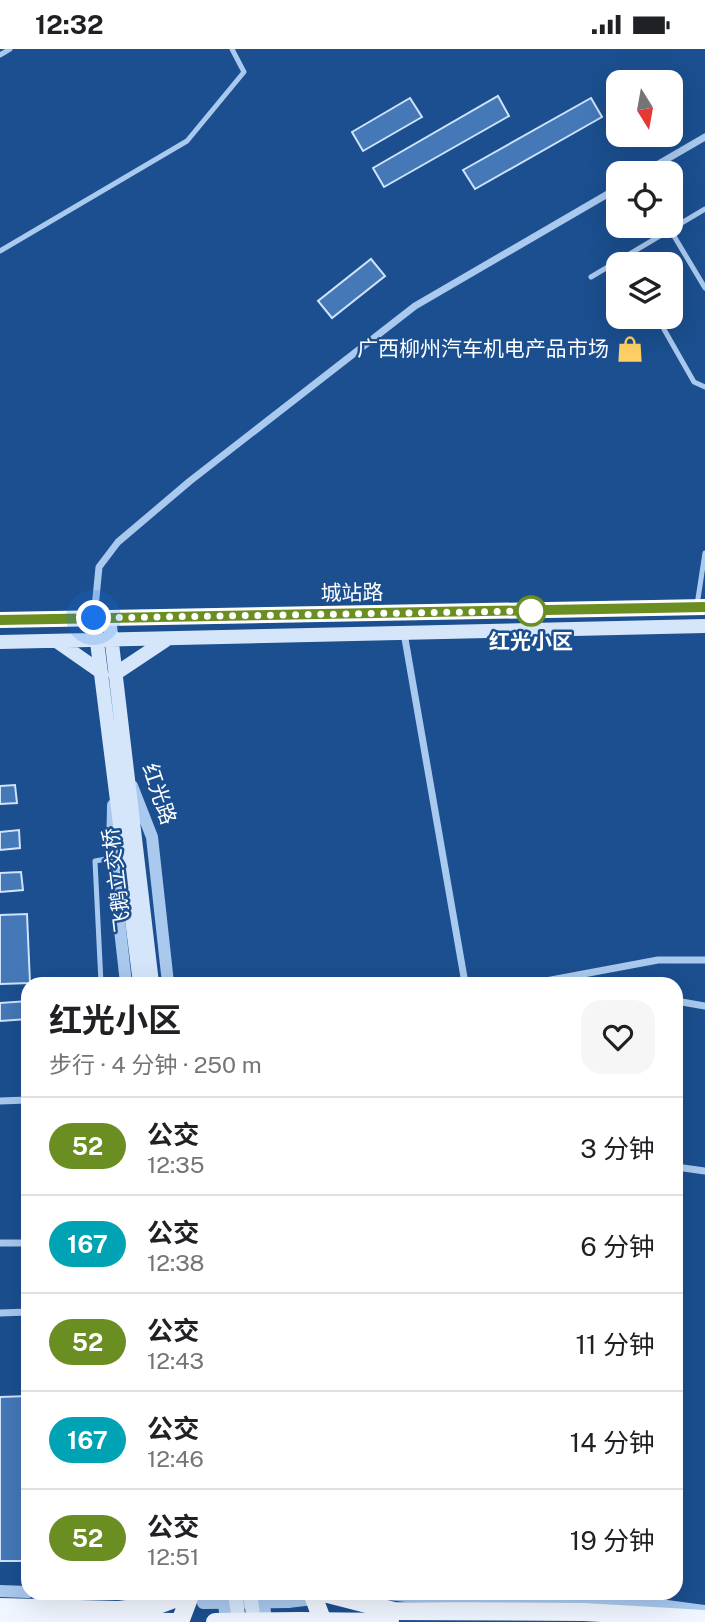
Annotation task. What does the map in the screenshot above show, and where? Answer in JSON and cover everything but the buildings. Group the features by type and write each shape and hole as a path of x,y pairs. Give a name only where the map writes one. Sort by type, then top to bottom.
{"main road":[{"name":"城站路","path":"0,620 701,607"},
{"name":"红光路","path":"101,618 120,772"},
{"name":"城站路","path":"0,642 705,626"},
{"path":"58,642 108,673 167,639"},
{"name":"飞鹅立交桥","path":"120,772 142,945 150,977"},
{"name":"飞鹅立交桥","path":"140,977 142,945"},
{"path":"0,1607 119,1610 179,1600"},
{"path":"0,1620 178,1622 192,1600"},
{"path":"236,1600 239,1622"},
{"path":"251,1600 254,1622"},
{"path":"315,1600 323,1622"},
{"path":"351,1600 394,1611 584,1612 705,1619"},
{"path":"215,1622 390,1622"}],"street":[{"path":"664,161 705,137"},
{"path":"101,618 99,567 118,542 190,481 415,306 606,195"},
{"path":"404,633 463,977"},
{"name":"红光路","path":"120,772 112,858 125,977"},
{"name":"红光路","path":"120,772 152,837 168,977"},
{"path":"567,977 657,960 705,960"},
{"path":"683,1002 705,1006"},
{"path":"0,1101 21,1100"},
{"path":"683,1168 705,1171"},
{"path":"0,1243 21,1243"},
{"path":"0,1313 21,1312"},
{"path":"0,1591 21,1592"},
{"path":"224,1600 226,1622"},
{"path":"257,1600 304,1600"},
{"path":"264,1600 266,1622"},
{"path":"584,1600 629,1601 705,1611"}],"lane":[{"path":"0,55 10,49"},
{"path":"0,251 187,141 244,72 232,49"},
{"path":"683,220 705,209"},
{"path":"629,252 652,238"},
{"path":"675,238 705,288"},
{"path":"591,277 606,267"},
{"path":"664,329 694,382 705,387"},
{"path":"701,607 705,553"},
{"path":"101,977 95,860 112,858"}],"bus line":[{"name":"52","path":"0,620 705,607"}],"place":[{"name":"广西柳州汽车机电产品市场","path":"630,349"},
{"name":"红光小区","path":"531,611"}],"route":[{"path":"94,618 531,611"}]}
